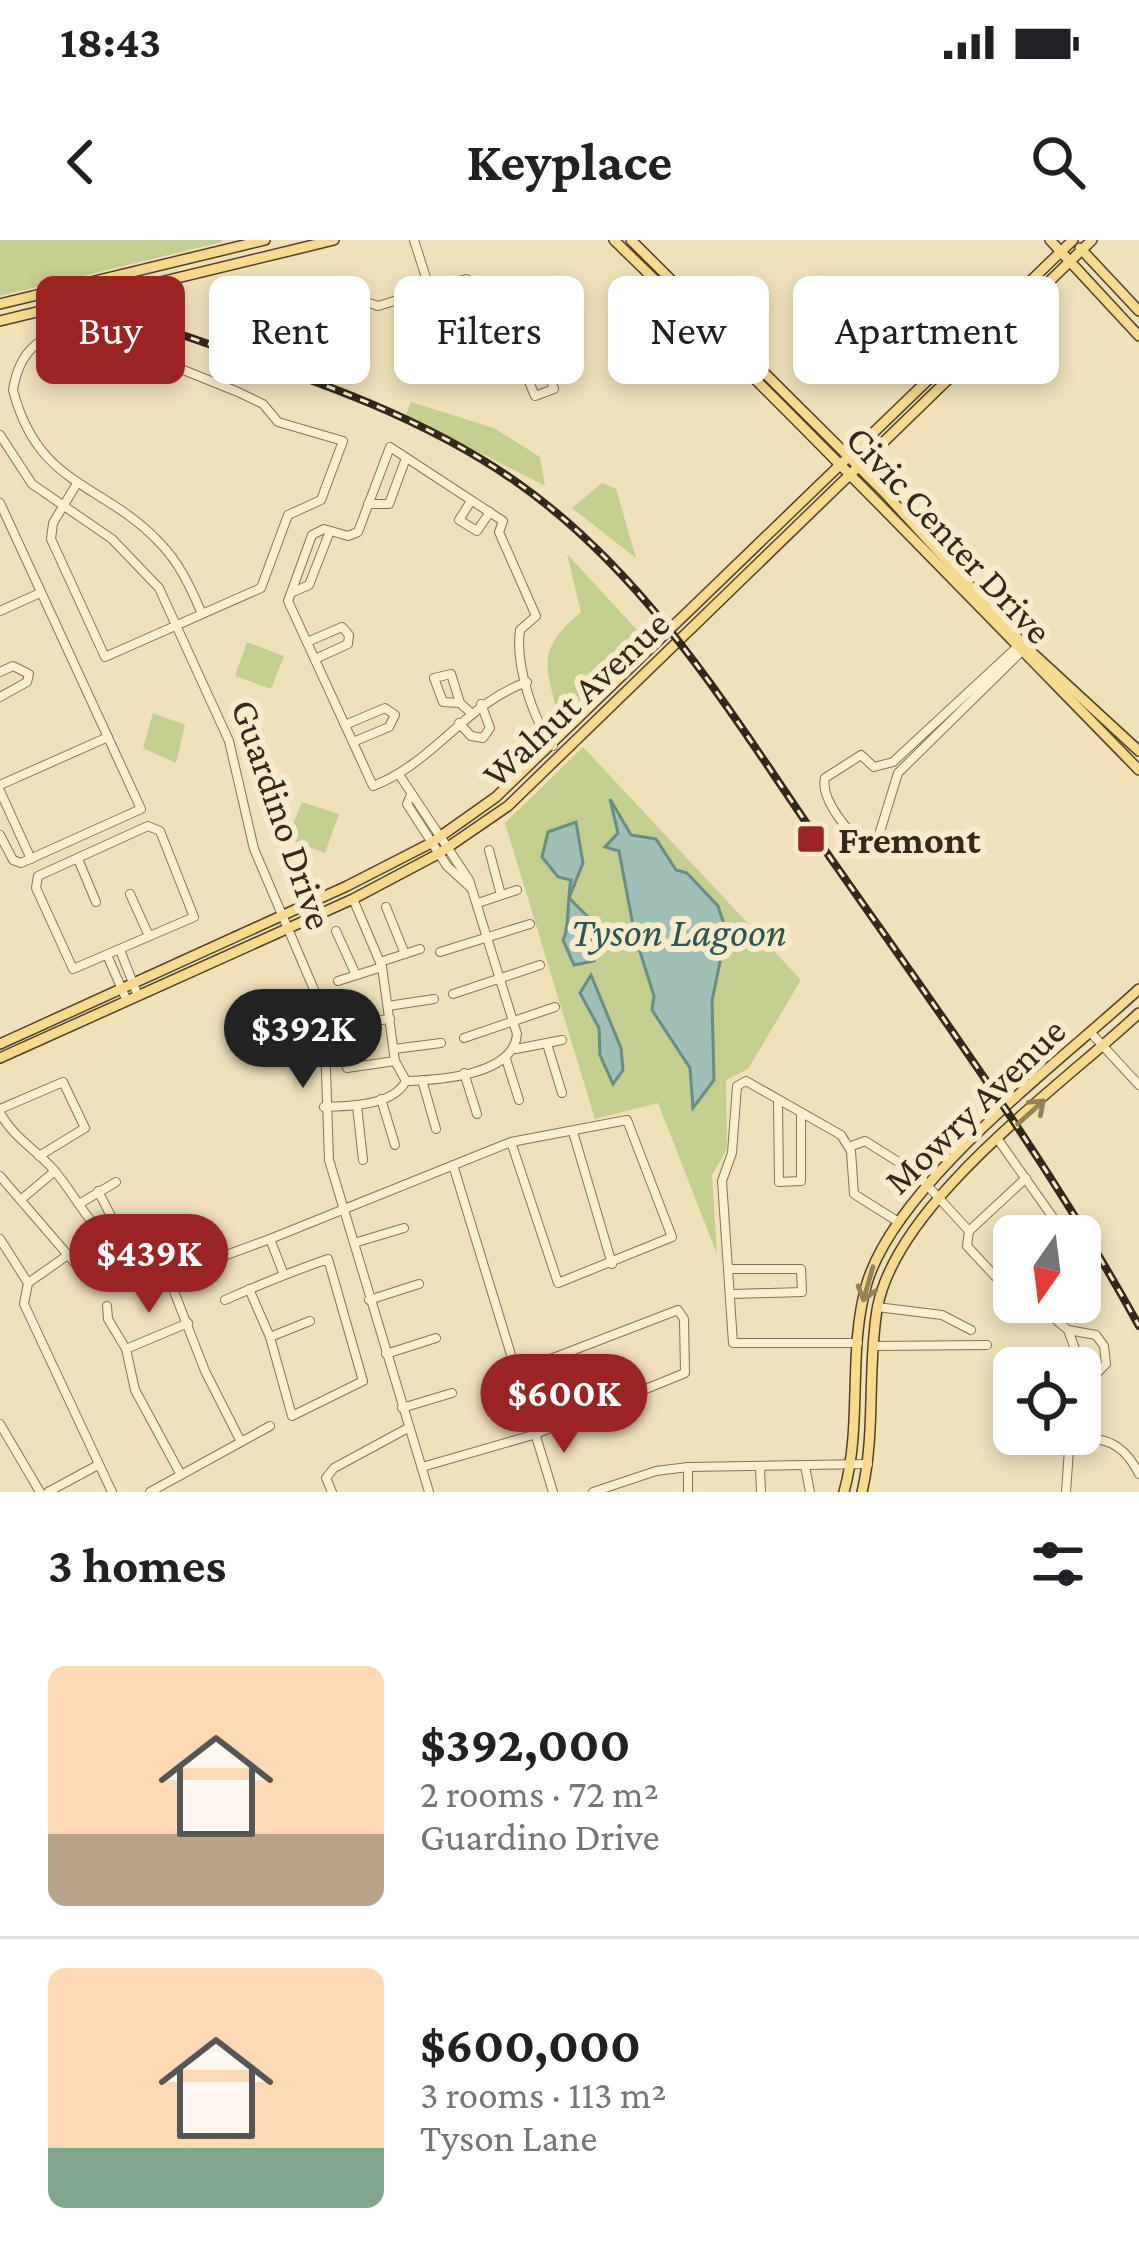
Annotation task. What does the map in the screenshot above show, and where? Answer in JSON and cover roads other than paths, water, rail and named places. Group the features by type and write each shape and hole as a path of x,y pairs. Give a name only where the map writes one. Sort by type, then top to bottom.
{"main road":[{"path":"0,304 265,240"},
{"path":"0,321 334,240"},
{"name":"Civic Center Drive","path":"614,240 852,465"},
{"name":"Civic Center Drive","path":"631,240 852,465 1021,650 1139,770"},
{"path":"1050,240 1139,336"},
{"path":"1073,240 1139,311"},
{"name":"Walnut Avenue","path":"0,1058 353,899 441,852 527,789 1073,240"},
{"name":"Walnut Avenue","path":"0,1044 284,916 434,841 496,797 1092,240"},
{"name":"Civic Center Drive","path":"1021,650 1139,751"},
{"name":"Mowry Avenue","path":"844,1492 851,1464 858,1343 868,1281 898,1221 927,1184 1139,989"},
{"name":"Mowry Avenue","path":"862,1492 868,1464 877,1307 894,1256 938,1197 1139,1013"}],"street":[{"path":"414,240 426,276"},
{"path":"76,485 51,539 105,657 262,588 288,514 321,500 343,441 278,422 263,404 79,328 55,331 26,353 13,390 37,443 76,485 125,513 156,539 173,558 202,614"},
{"path":"540,352 554,389 535,396 527,376 540,352"},
{"name":"Guardino Drive","path":"0,435 32,484 134,557 177,625 229,741 254,849 324,1013 327,1150 429,1492"},
{"path":"527,682 481,704 426,759 374,786 288,602 312,535 358,532 390,447 503,521 499,532 536,616 520,630 527,682 542,732 554,746"},
{"path":"368,504 389,505 406,458"},
{"path":"471,501 459,520 477,531 490,512"},
{"path":"0,503 141,809 31,859 13,860 0,835"},
{"path":"291,593 309,585 331,531"},
{"path":"0,611 40,593"},
{"path":"307,642 342,627 349,635 348,644 315,659"},
{"path":"874,767 893,762 1021,650"},
{"path":"890,788 861,755 823,782 825,794 862,844 882,833 890,788 900,770 1021,650"},
{"path":"0,672 13,666 29,674 27,682 0,697"},
{"path":"460,703 471,713"},
{"path":"460,724 471,736 487,734 481,704"},
{"path":"345,725 386,708 395,716 389,727 353,742"},
{"path":"31,859 0,788 109,736"},
{"path":"400,776 434,841 478,903 516,1049"},
{"path":"148,826 157,828 194,917 149,937 74,969 36,888 42,873 148,826"},
{"path":"489,850 501,895"},
{"path":"78,860 96,902"},
{"path":"478,903 517,890"},
{"path":"130,894 149,937"},
{"path":"353,899 381,964 395,1061 406,1081"},
{"path":"386,908 405,954"},
{"path":"440,952 530,923"},
{"path":"336,931 356,975"},
{"path":"338,981 420,949"},
{"path":"120,950 132,998"},
{"path":"107,956 128,986"},
{"path":"453,994 540,965"},
{"path":"388,1006 434,999"},
{"path":"464,1038 555,1007"},
{"path":"346,1024 390,1019"},
{"path":"1091,1033 1139,1085"},
{"path":"406,1081 464,1073 506,1059 516,1049 562,1040"},
{"path":"394,1049 441,1043"},
{"path":"547,1044 562,1093"},
{"path":"506,1059 519,1100"},
{"path":"347,1067 395,1061"},
{"path":"464,1073 477,1114"},
{"path":"422,1080 436,1129"},
{"path":"324,1107 381,1099 398,1093 406,1081"},
{"path":"39,1156 85,1127 63,1082 0,1111 10,1132 55,1171 101,1235 124,1243 149,1237"},
{"path":"858,1343 733,1343 722,1181 732,1153 736,1086 746,1082 841,1135 850,1149 854,1194 898,1221"},
{"path":"381,1099 395,1145"},
{"path":"778,1101 779,1182 801,1181 801,1115"},
{"path":"357,1106 363,1160"},
{"path":"0,1176 23,1197 65,1257 111,1282 168,1276 511,1142 627,1120 672,1238 565,1283 552,1279 511,1142"},
{"path":"573,1132 612,1264"},
{"path":"999,1141 1052,1215"},
{"path":"850,1149 867,1143 927,1184 969,1232"},
{"path":"453,1165 553,1492"},
{"path":"23,1197 55,1171"},
{"path":"993,1274 968,1246 969,1232 1026,1178"},
{"path":"79,1204 116,1182"},
{"path":"98,1192 124,1243"},
{"path":"353,1244 404,1228"},
{"path":"0,1239 28,1283"},
{"path":"270,1239 284,1275"},
{"path":"65,1257 28,1283 23,1304 98,1454 98,1465 112,1492"},
{"path":"225,1300 249,1289 284,1275 328,1259 363,1381 292,1415 271,1337 249,1289"},
{"path":"731,1269 802,1269 802,1292 733,1294"},
{"path":"168,1276 240,1440"},
{"path":"370,1300 419,1284"},
{"path":"107,1306 107,1319 126,1349 136,1390 181,1475"},
{"path":"877,1307 942,1315 971,1330"},
{"path":"422,1467 533,1435 685,1372 684,1319 678,1310 514,1372"},
{"path":"271,1337 310,1321"},
{"path":"126,1349 188,1323"},
{"path":"1060,1323 1074,1347"},
{"path":"1068,1330 1096,1335 1104,1346 1106,1364 1101,1369"},
{"path":"386,1354 436,1338"},
{"path":"873,1346 987,1345"},
{"path":"402,1408 452,1393"},
{"path":"0,1424 44,1492 98,1465"},
{"path":"150,1492 270,1426"},
{"path":"332,1492 326,1478 334,1468 408,1428"},
{"path":"1101,1437 1126,1449 1139,1474"},
{"path":"1066,1492 1069,1455"},
{"path":"593,1492 656,1471 868,1464"},
{"path":"760,1466 761,1492"},
{"path":"805,1466 810,1492"},
{"path":"688,1468 688,1492"}],"water":[{"name":"Tyson Lagoon","path":"610,799 631,835 656,839 676,870 687,873 718,906 726,930 726,952 722,952 712,1001 714,1080 693,1108 690,1068 652,1010 654,996 635,936 619,851 605,847 618,833"},
{"path":"576,822 583,863 569,898 591,920 594,961 574,965 563,940 571,880 558,877 542,857 548,832"},
{"path":"591,975 621,1048 623,1070 613,1084 600,1055 599,1028 580,993"}],"railway":[{"path":"185,336 333,388 427,429 515,481 610,562 691,657 954,1033 1069,1207 1139,1326"}],"place":[{"name":"Fremont","path":"811,839"}]}
